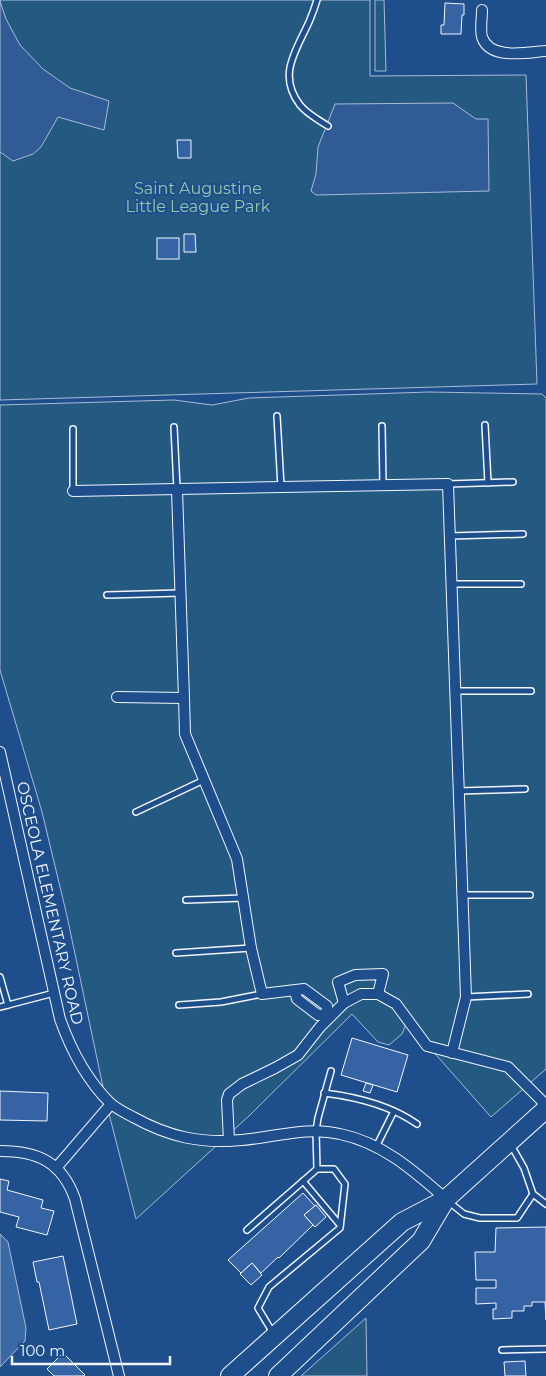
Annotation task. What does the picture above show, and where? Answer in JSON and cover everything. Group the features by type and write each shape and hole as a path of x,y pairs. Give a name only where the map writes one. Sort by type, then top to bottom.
{"highway":[{"path":"230,1376 402,1222 446,1199 546,1109"},
{"path":"278,1376 421,1240 446,1199"}],"street":[{"path":"482,10 482,39 490,48 504,54 546,51"},
{"path":"72,491 448,484 466,997 452,1053"},
{"path":"177,490 185,734 237,859 251,948 262,994 294,991 297,998 318,1015 329,1015"},
{"path":"117,697 184,698"},
{"name":"OSCEOLA ELEMENTARY ROAD","path":"0,752 60,1019 76,1058 111,1104 147,1125 165,1132 202,1141 229,1141 301,1131 340,1134 355,1138 376,1147 408,1167 446,1199"},
{"path":"344,1003 338,982 355,975 383,974 378,994"},
{"path":"229,1141 228,1094 242,1084 298,1054 329,1015 344,1003 360,994 378,994 396,1004 427,1046 508,1067 546,1105"},
{"path":"56,1168 111,1104"},
{"path":"0,1151 28,1153 41,1158 56,1168 71,1186 119,1376"}],"lane":[{"path":"317,0 290,62 289,78 292,90 301,106 328,126"},
{"path":"277,416 280,487"},
{"path":"485,425 488,483"},
{"path":"382,426 383,486"},
{"path":"174,427 177,490"},
{"path":"72,491 73,429"},
{"path":"448,484 513,482"},
{"path":"450,536 523,534"},
{"path":"451,584 520,584"},
{"path":"107,595 180,593"},
{"path":"454,690 530,690"},
{"path":"136,812 204,780"},
{"path":"458,791 525,790"},
{"path":"461,894 530,894"},
{"path":"186,900 243,898"},
{"path":"176,953 251,948"},
{"path":"0,977 8,1005"},
{"path":"0,1007 54,993"},
{"path":"179,1005 221,1002 262,994"},
{"path":"466,997 528,994"},
{"path":"317,1169 316,1131 319,1109 331,1071"},
{"path":"324,1093 362,1100 394,1111 417,1124"},
{"path":"376,1147 394,1111"},
{"path":"509,1142 524,1168 533,1194 546,1204"},
{"path":"247,1230 317,1169 334,1169 345,1184 340,1228 269,1287 258,1308 274,1335"},
{"path":"303,1181 340,1225"},
{"path":"446,1199 464,1214 480,1218 517,1218 533,1194"},
{"path":"502,1350 546,1349"}],"green space":[{"name":"Saint Augustine Little League Park","path":"0,0 370,0 370,76 526,75 537,384 0,400"},
{"path":"375,0 384,0 386,71 375,71"},
{"path":"429,392 542,394 546,398 546,1069 491,1117 407,1022 402,1034 389,1045 378,1042 352,1014 250,1115 136,1219 107,1106 67,916 42,812 0,670 0,405 174,400 212,405 249,398"},
{"path":"366,1318 367,1376 301,1376"}],"shaded area":[{"path":"0,1 6,19 20,45 43,69 70,88 109,101 104,130 58,117 41,147 33,154 13,161 0,152"},
{"path":"453,103 476,119 488,119 489,191 316,195 311,191 316,174 318,147 335,104"},
{"path":"0,1234 8,1242 26,1328 25,1341 0,1367"}],"building":[{"path":"445,3 464,4 461,34 441,34 441,25 444,25"},
{"path":"177,140 191,140 191,158 178,158"},
{"path":"184,234 195,234 196,252 184,252"},
{"path":"157,238 179,238 179,259 157,259"},
{"path":"352,1038 408,1055 397,1092 341,1075"},
{"path":"366,1083 373,1085 370,1093 363,1091"},
{"path":"0,1091 48,1093 47,1121 0,1120"},
{"path":"0,1179 9,1181 7,1190 43,1200 41,1208 54,1211 47,1235 16,1227 19,1217 0,1212"},
{"path":"303,1193 315,1206 304,1215 313,1225 261,1273 252,1263 241,1273 228,1260"},
{"path":"316,1205 326,1217 315,1227 304,1215"},
{"path":"546,1227 546,1320 545,1302 532,1302 532,1306 524,1306 524,1311 512,1311 512,1318 493,1319 493,1309 496,1309 496,1303 476,1304 476,1288 496,1288 496,1280 476,1280 475,1252 495,1252 496,1228"},
{"path":"63,1256 77,1324 49,1330 33,1262"},
{"path":"252,1263 262,1275 251,1285 240,1274"},
{"path":"63,1353 84,1376 54,1376 47,1369"},
{"path":"525,1361 526,1376 505,1376 504,1362"}]}
